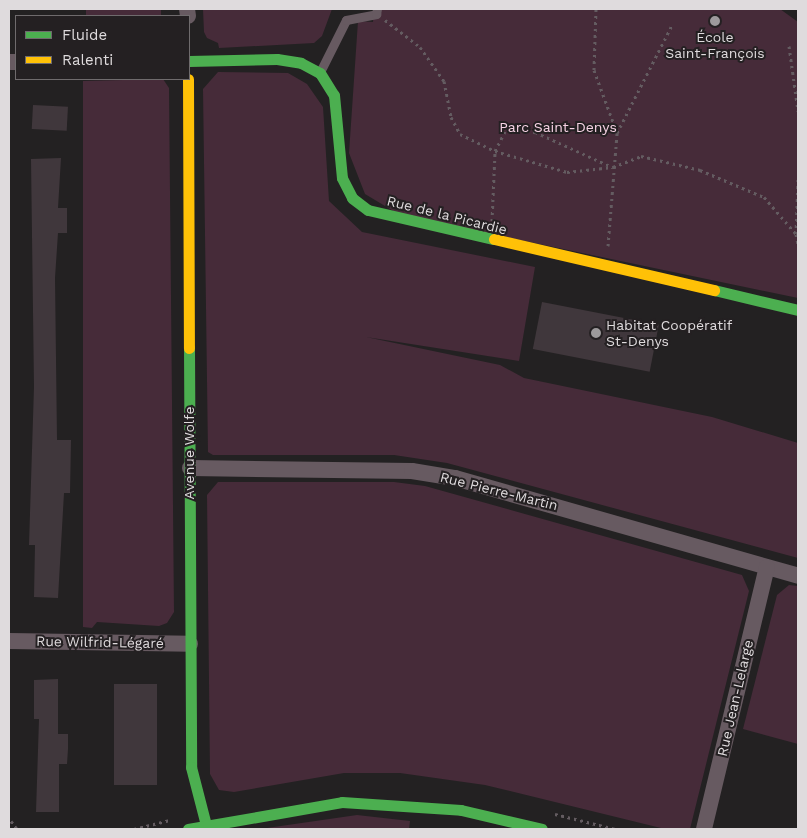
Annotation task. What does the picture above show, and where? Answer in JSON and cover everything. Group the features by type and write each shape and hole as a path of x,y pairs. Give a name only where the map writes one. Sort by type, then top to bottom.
{"street":[{"path":"190,61 278,59 301,63 320,73"},
{"name":"Rue de la Picardie","path":"320,73 334,95 342,178 352,198 368,210 390,218 798,310"},
{"name":"Avenue Wolfe","path":"188,80 191,767 196,798 206,825"},
{"name":"Rue Pierre-Martin","path":"190,468 412,471 455,478 798,576"},
{"name":"Rue Jean-Lelarge","path":"704,829 767,567"},
{"name":"Rue Wilfrid-Légaré","path":"9,641 190,644"},
{"path":"188,829 342,802 460,815 542,829"}],"lane":[{"path":"320,73 346,20 377,11"}],"path":[{"path":"596,9 594,70 617,133"},
{"path":"377,11 420,46 439,74 450,117 460,134 496,150 567,172 613,167 641,156 700,170 764,198 796,234"},
{"path":"606,266 617,133 673,23"},
{"path":"789,46 798,112"},
{"path":"490,241 496,150 508,125 535,132 613,167"},
{"path":"798,180 796,234 798,244"},
{"path":"11,821 17,829"}],"green space":[{"path":"86,9 161,9 161,15 86,15"},
{"path":"203,9 332,9 322,36 314,43 219,48 218,43 207,38 204,32"},
{"name":"Parc Saint-Denys","path":"374,9 780,9 798,22 798,298 400,215 365,194 349,153 358,21 373,22"},
{"path":"218,72 288,73 307,84 323,107 329,201 362,232 535,267 519,361 366,337 500,365 524,378 712,417 798,443 798,558 447,463 394,455 213,455 208,452 203,89"},
{"path":"164,80 169,88 174,612 167,623 159,626 97,622 92,628 83,627 83,81"},
{"path":"218,482 394,482 425,486 742,575 749,591 690,829 665,829 485,785 400,773 344,773 234,792 219,790 210,774 207,495"},
{"path":"789,585 798,586 798,744 743,729 777,595"},
{"path":"357,815 410,821 409,829 260,829"}],"building":[{"path":"33,105 68,107 67,131 32,129"},
{"path":"61,158 58,208 67,208 67,233 58,233 55,278 57,440 71,440 70,493 64,493 58,598 34,597 35,545 29,545 34,387 31,159"},
{"name":"Habitat Coopératif St-Denys","path":"542,302 659,325 650,372 533,349"},
{"path":"58,679 58,734 68,734 67,764 59,764 59,812 36,812 39,719 34,719 34,680"},
{"path":"114,684 157,684 157,785 114,785"}],"traffic: fast":[{"path":"190,61 277,59 301,63 320,73 334,95 342,178 352,198 368,210 494,239"},
{"path":"714,290 798,310"},
{"path":"189,348 191,767 206,825"},
{"path":"188,829 342,802 461,810 542,829"}],"traffic: slow":[{"path":"188,80 189,348"},
{"path":"494,239 714,290"}],"place":[{"name":"École Saint-François","path":"715,21"},
{"name":"Habitat Coopératif St-Denys","path":"596,333"}]}
